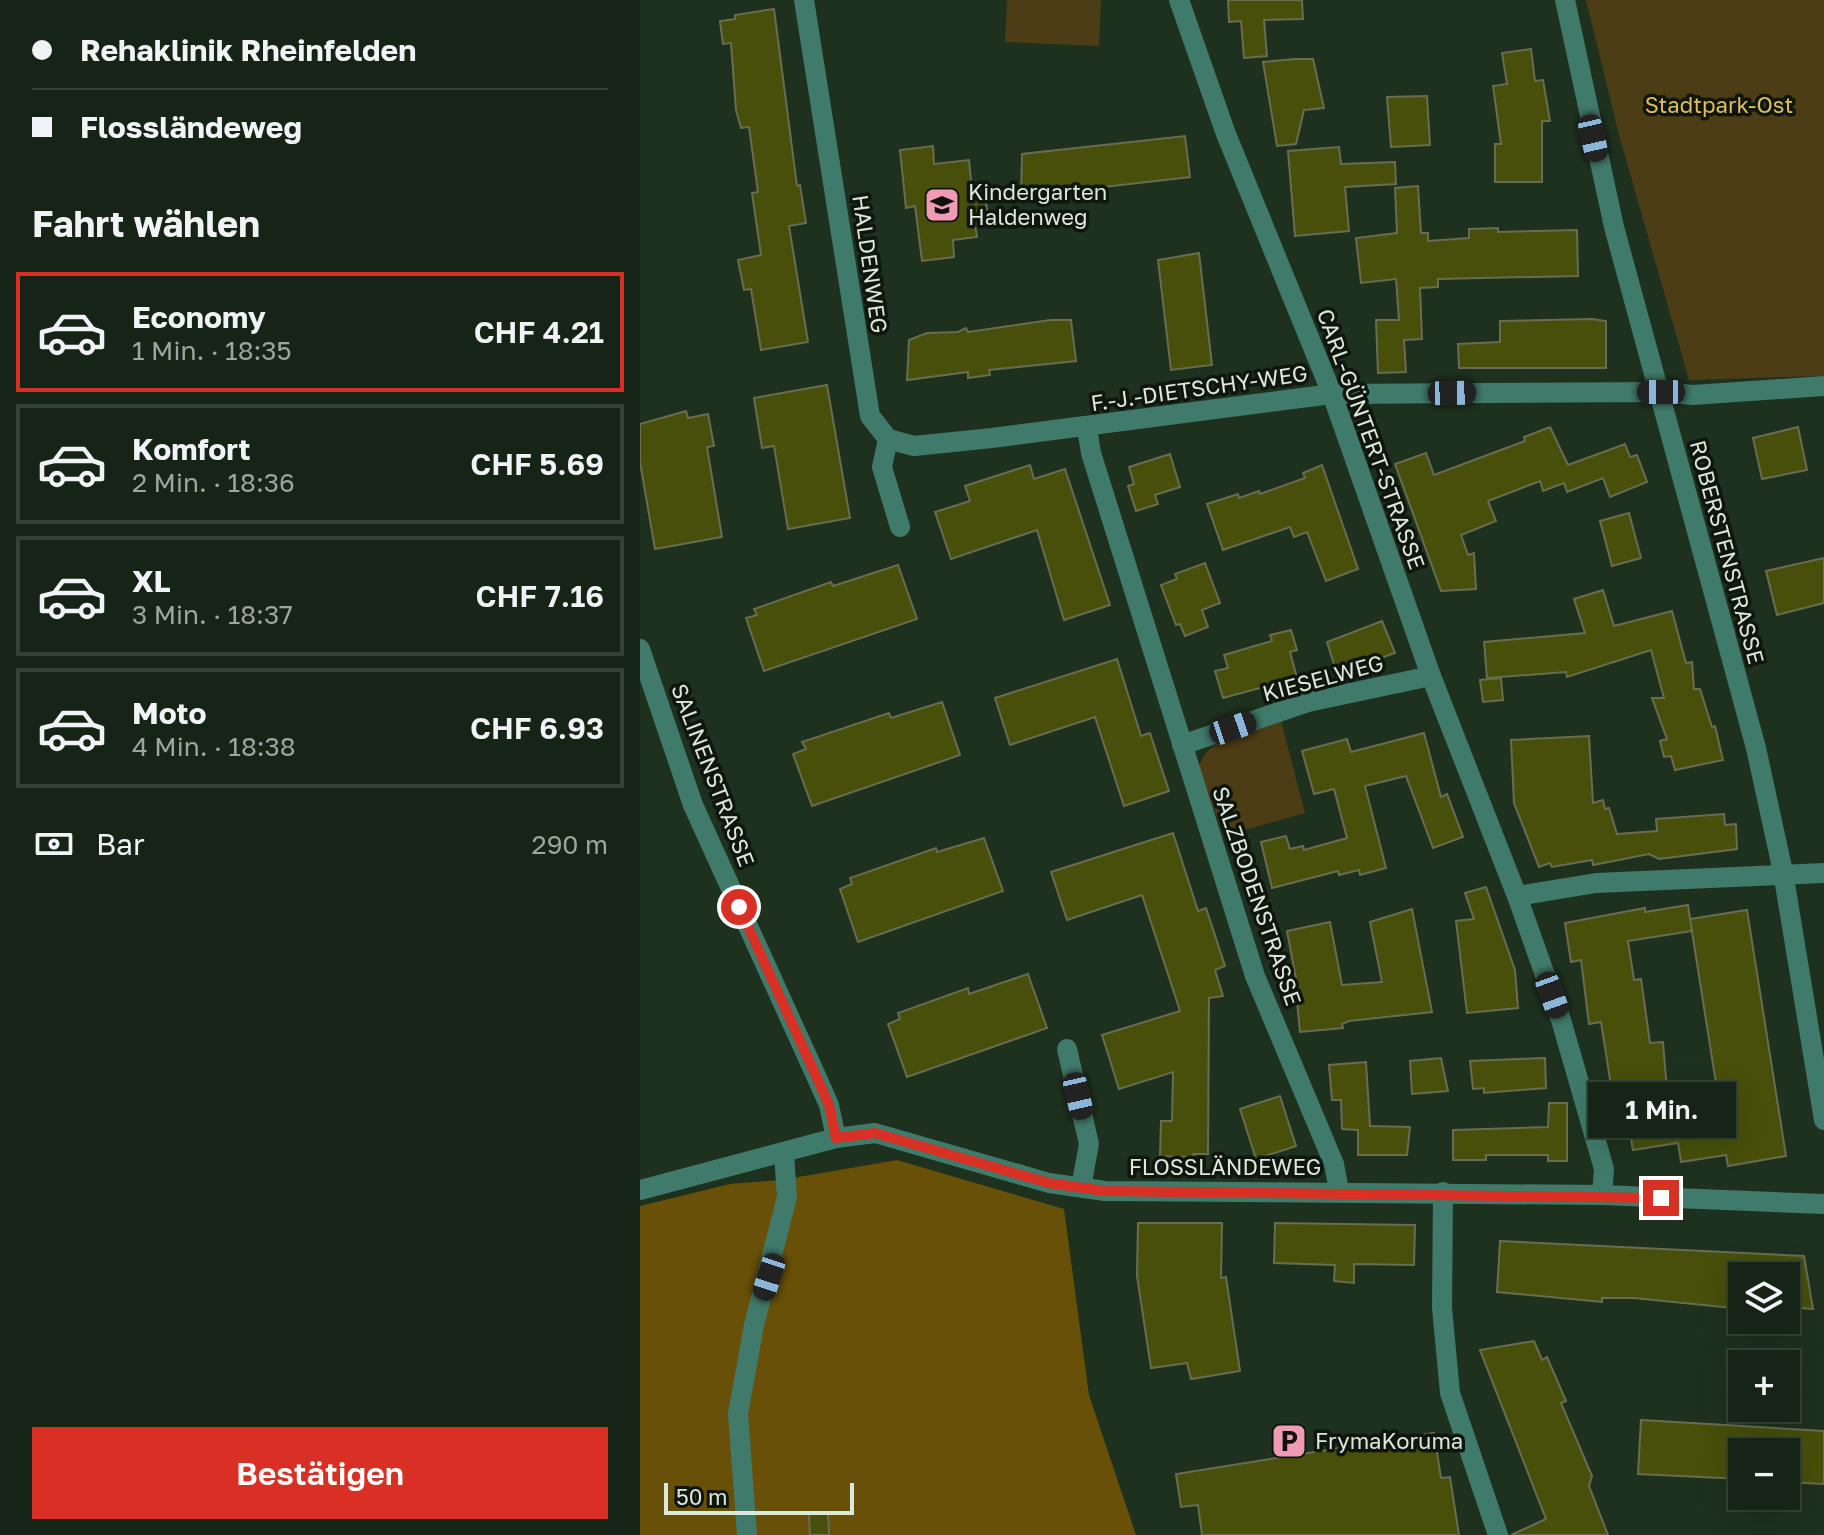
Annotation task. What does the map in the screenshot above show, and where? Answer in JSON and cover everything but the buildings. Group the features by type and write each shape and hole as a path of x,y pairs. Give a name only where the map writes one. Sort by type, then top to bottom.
{"street":[{"name":"HALDENWEG","path":"804,0 870,416 888,439"},
{"name":"CARL-GÜNTERT-STRASSE","path":"1179,0 1226,134 1332,394 1431,676 1517,896 1561,1020 1604,1169 1602,1195"},
{"name":"ROBERSTENSTRASSE","path":"1565,0 1611,212 1756,748 1783,872 1824,1120"},
{"name":"F.-J.-DIETSCHY-WEG","path":"888,439 914,446 1087,428 1332,394 1661,392 1693,395 1824,386"},
{"name":"SALZBODENSTRASSE","path":"1087,428 1091,453 1255,976 1334,1164 1339,1191"},
{"path":"888,439 882,467 900,527"},
{"name":"SALINENSTRASSE","path":"640,649 693,805 829,1105 836,1138"},
{"name":"KIESELWEG","path":"1182,745 1308,702 1431,676"},
{"path":"1517,896 1596,883 1783,872 1824,873"},
{"path":"1067,1049 1089,1144 1081,1187"},
{"name":"FLOSSLÄNDEWEG","path":"640,1190 836,1138 875,1133 1049,1183 1081,1187 1182,1193 1339,1191 1602,1195 1824,1204"},
{"path":"747,1535 738,1414 754,1325 787,1197 784,1154"},
{"path":"1443,1192 1442,1308 1450,1393 1498,1535"}],"green space":[{"path":"1007,0 1101,0 1099,46 1005,42"},
{"name":"Stadtpark-Ost","path":"1586,0 1824,0 1824,376 1689,380 1619,135"},
{"path":"1281,721 1305,813 1224,836 1199,768 1203,757 1232,736"}],"shaded area":[{"path":"897,1160 1064,1209 1089,1395 1136,1535 640,1535 640,1206 730,1184 781,1180"}],"place":[{"name":"Kindergarten Haldenweg","path":"942,205"},
{"name":"FrymaKoruma","path":"1289,1441"}],"route":[{"path":"739,907 829,1105 836,1138 875,1133 1049,1183 1105,1191 1443,1192 1661,1198"}]}
